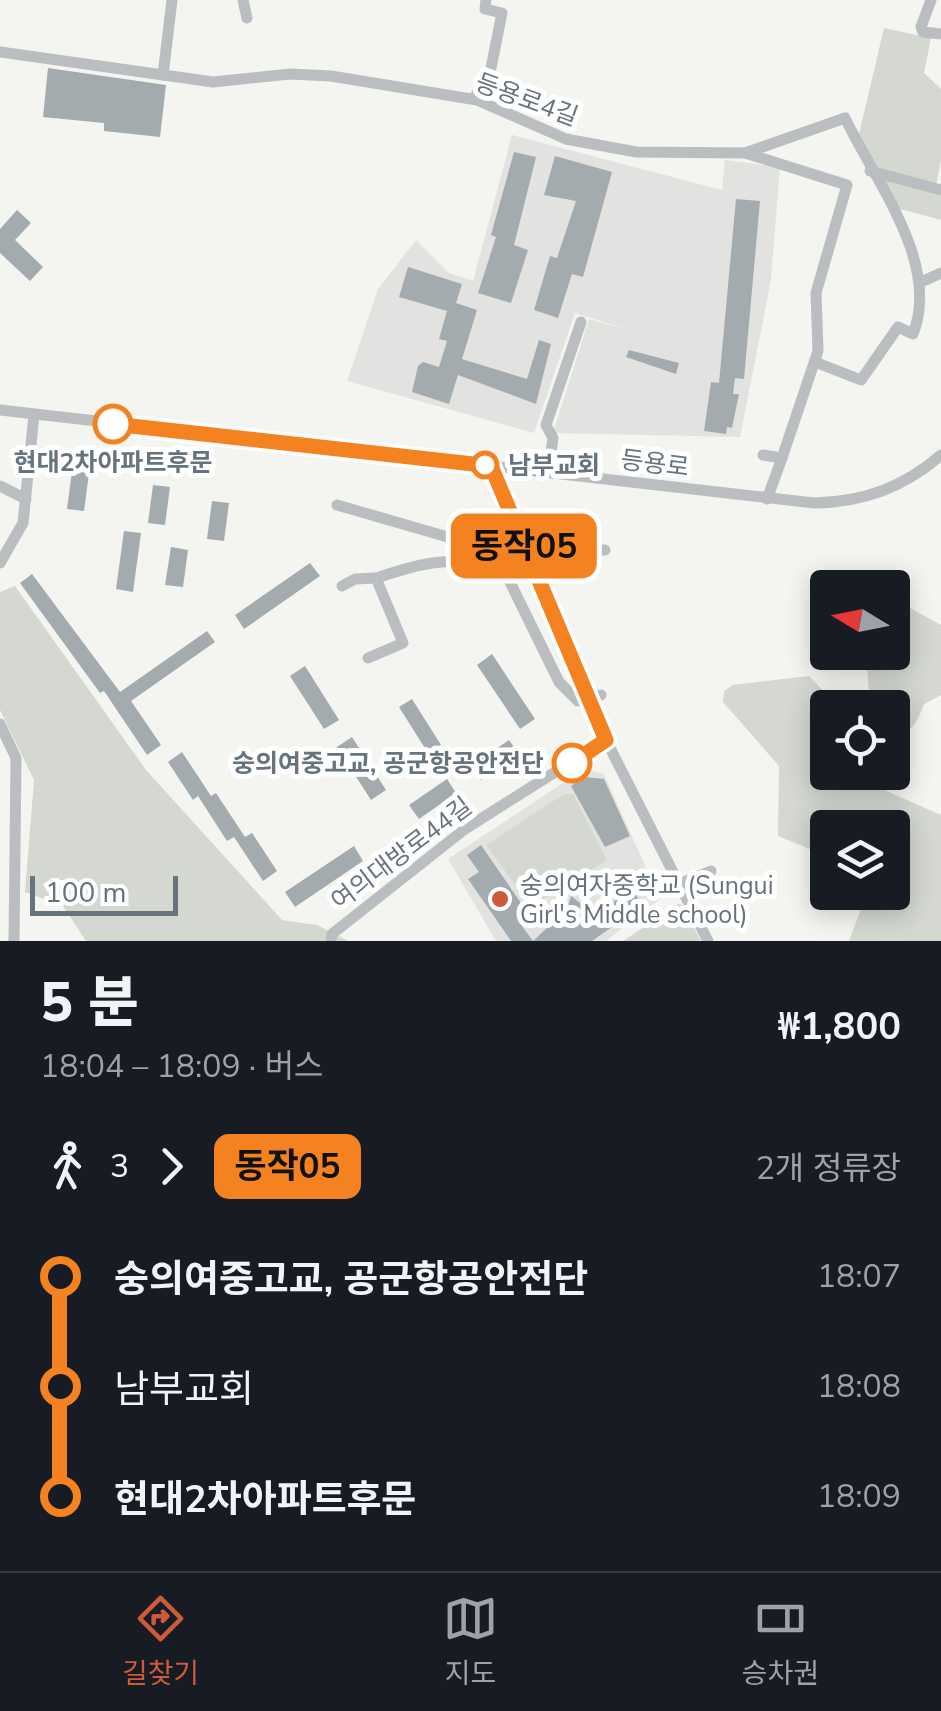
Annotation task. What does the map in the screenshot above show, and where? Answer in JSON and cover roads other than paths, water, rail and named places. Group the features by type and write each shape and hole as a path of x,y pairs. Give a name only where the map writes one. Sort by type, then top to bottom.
{"street":[{"path":"163,75 172,0"},
{"path":"243,0 246,18"},
{"path":"474,100 491,68 502,13 486,10 486,0"},
{"path":"931,0 921,27 923,32 941,34"},
{"name":"등용로4길","path":"0,52 213,82 290,74 331,76 474,100 566,139 607,150 745,154 845,118 870,171"},
{"path":"745,154 847,185 816,293 815,362 768,499"},
{"path":"815,362 860,380 898,327 914,334 920,318 921,282 904,219 890,207 870,171"},
{"path":"870,171 941,190"},
{"path":"921,282 941,272 937,266 941,260"},
{"path":"548,473 553,438 546,425 580,322"},
{"name":"등용로","path":"0,410 768,499 833,502 870,496 908,480 941,455"},
{"path":"0,562 23,523 34,415"},
{"path":"763,455 782,458"},
{"path":"491,466 595,698 606,740 708,941"},
{"path":"0,486 26,499"},
{"path":"337,505 503,552 606,550"},
{"path":"342,586 355,579 376,578 432,560 495,569 508,576 559,682 578,701 595,698"},
{"path":"368,658 403,643 376,578"},
{"path":"0,724 16,758 14,941"},
{"name":"여의대방로44길","path":"331,941 345,923 465,829 606,740"},
{"path":"681,884 710,871"}],"place":[{"name":"현대2차아파트후문","path":"113,424"},
{"name":"남부교회","path":"485,465"},
{"name":"숭의여중고교, 공군항공안전단","path":"572,763"},
{"name":"숭의여자중학교 (Sungui Girl's Middle school)","path":"500,899"}]}
